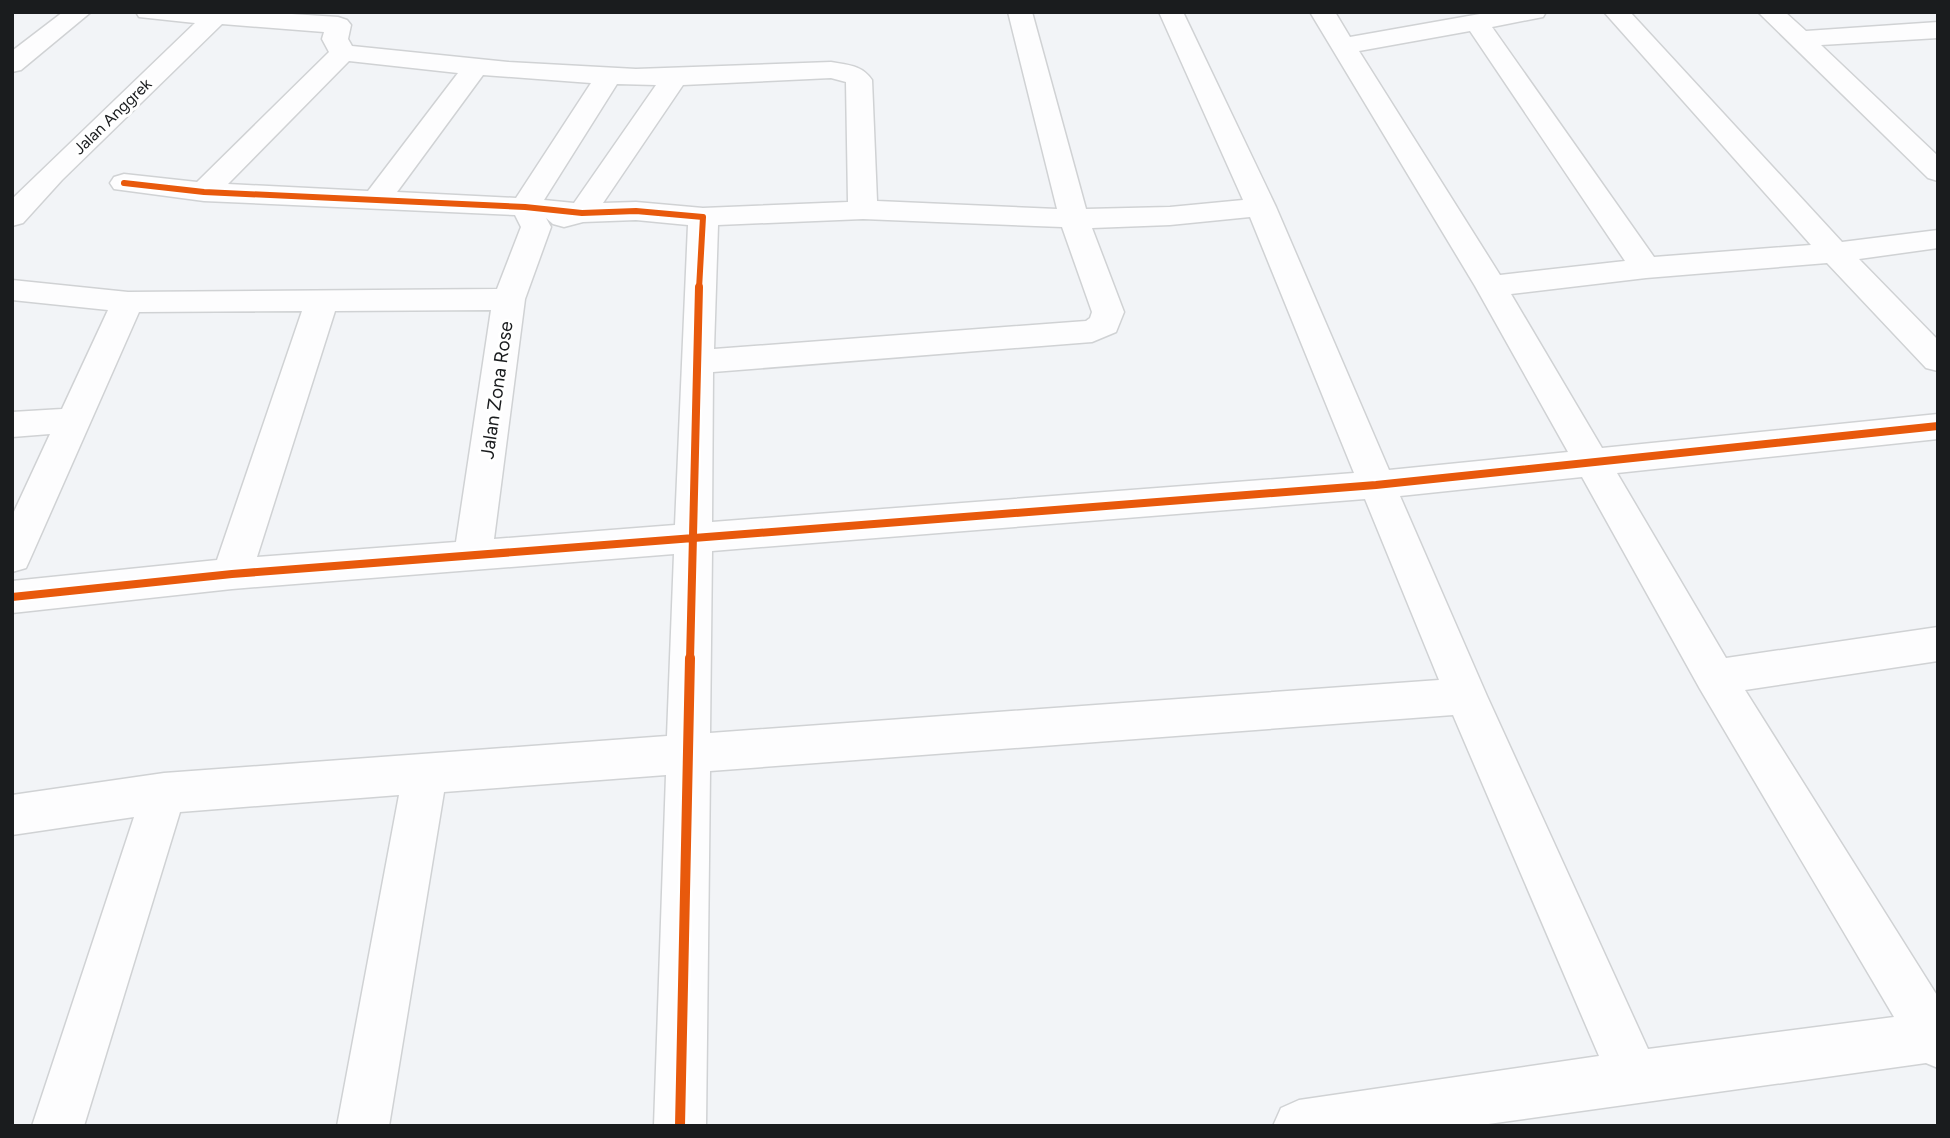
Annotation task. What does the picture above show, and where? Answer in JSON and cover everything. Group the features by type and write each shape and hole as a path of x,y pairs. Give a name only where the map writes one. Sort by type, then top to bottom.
{"street":[{"path":"12,64 79,12"},
{"path":"148,12 214,18 347,21 335,39 342,53"},
{"path":"697,362 1092,331 1105,324 1108,312 1074,219 1020,12"},
{"path":"1171,12 1261,207 1466,696 1634,1076"},
{"path":"1299,1126 1634,1076 1936,1040 1715,677 1491,286 1322,12"},
{"path":"1343,46 1534,12"},
{"path":"1616,12 1835,253 1938,360"},
{"path":"1770,12 1938,172"},
{"name":"Jalan Anggrek","path":"12,217 52,174 214,18"},
{"path":"1476,22 1646,268"},
{"path":"1800,39 1938,30"},
{"path":"342,53 475,67 609,76 675,77 831,70 852,73 859,80 863,209"},
{"path":"204,192 342,53"},
{"path":"376,200 475,67"},
{"name":"Jalan Zona Rose","path":"473,557 509,299 530,217 609,76"},
{"path":"582,213 675,77"},
{"path":"1905,142 1938,138"},
{"path":"124,183 204,192 376,200 530,217 636,211 703,217 863,209 1074,219 1170,216 1261,207"},
{"path":"680,1126 697,362 703,217"},
{"path":"1491,286 1646,268 1835,253 1938,239"},
{"path":"12,290 128,302 509,299"},
{"path":"232,574 322,300"},
{"path":"12,557 128,302"},
{"path":"12,425 75,419"},
{"path":"12,597 232,574 1376,485 1938,426"},
{"path":"1715,677 1938,644"},
{"path":"12,815 164,793 1466,696"},
{"path":"363,1126 425,775"},
{"path":"58,1126 164,793"}],"cycle path":[{"path":"124,183 204,192 525,207 582,213 636,211 703,217 698,309 680,1126"},
{"path":"12,597 232,574 1376,485 1938,426"}]}
